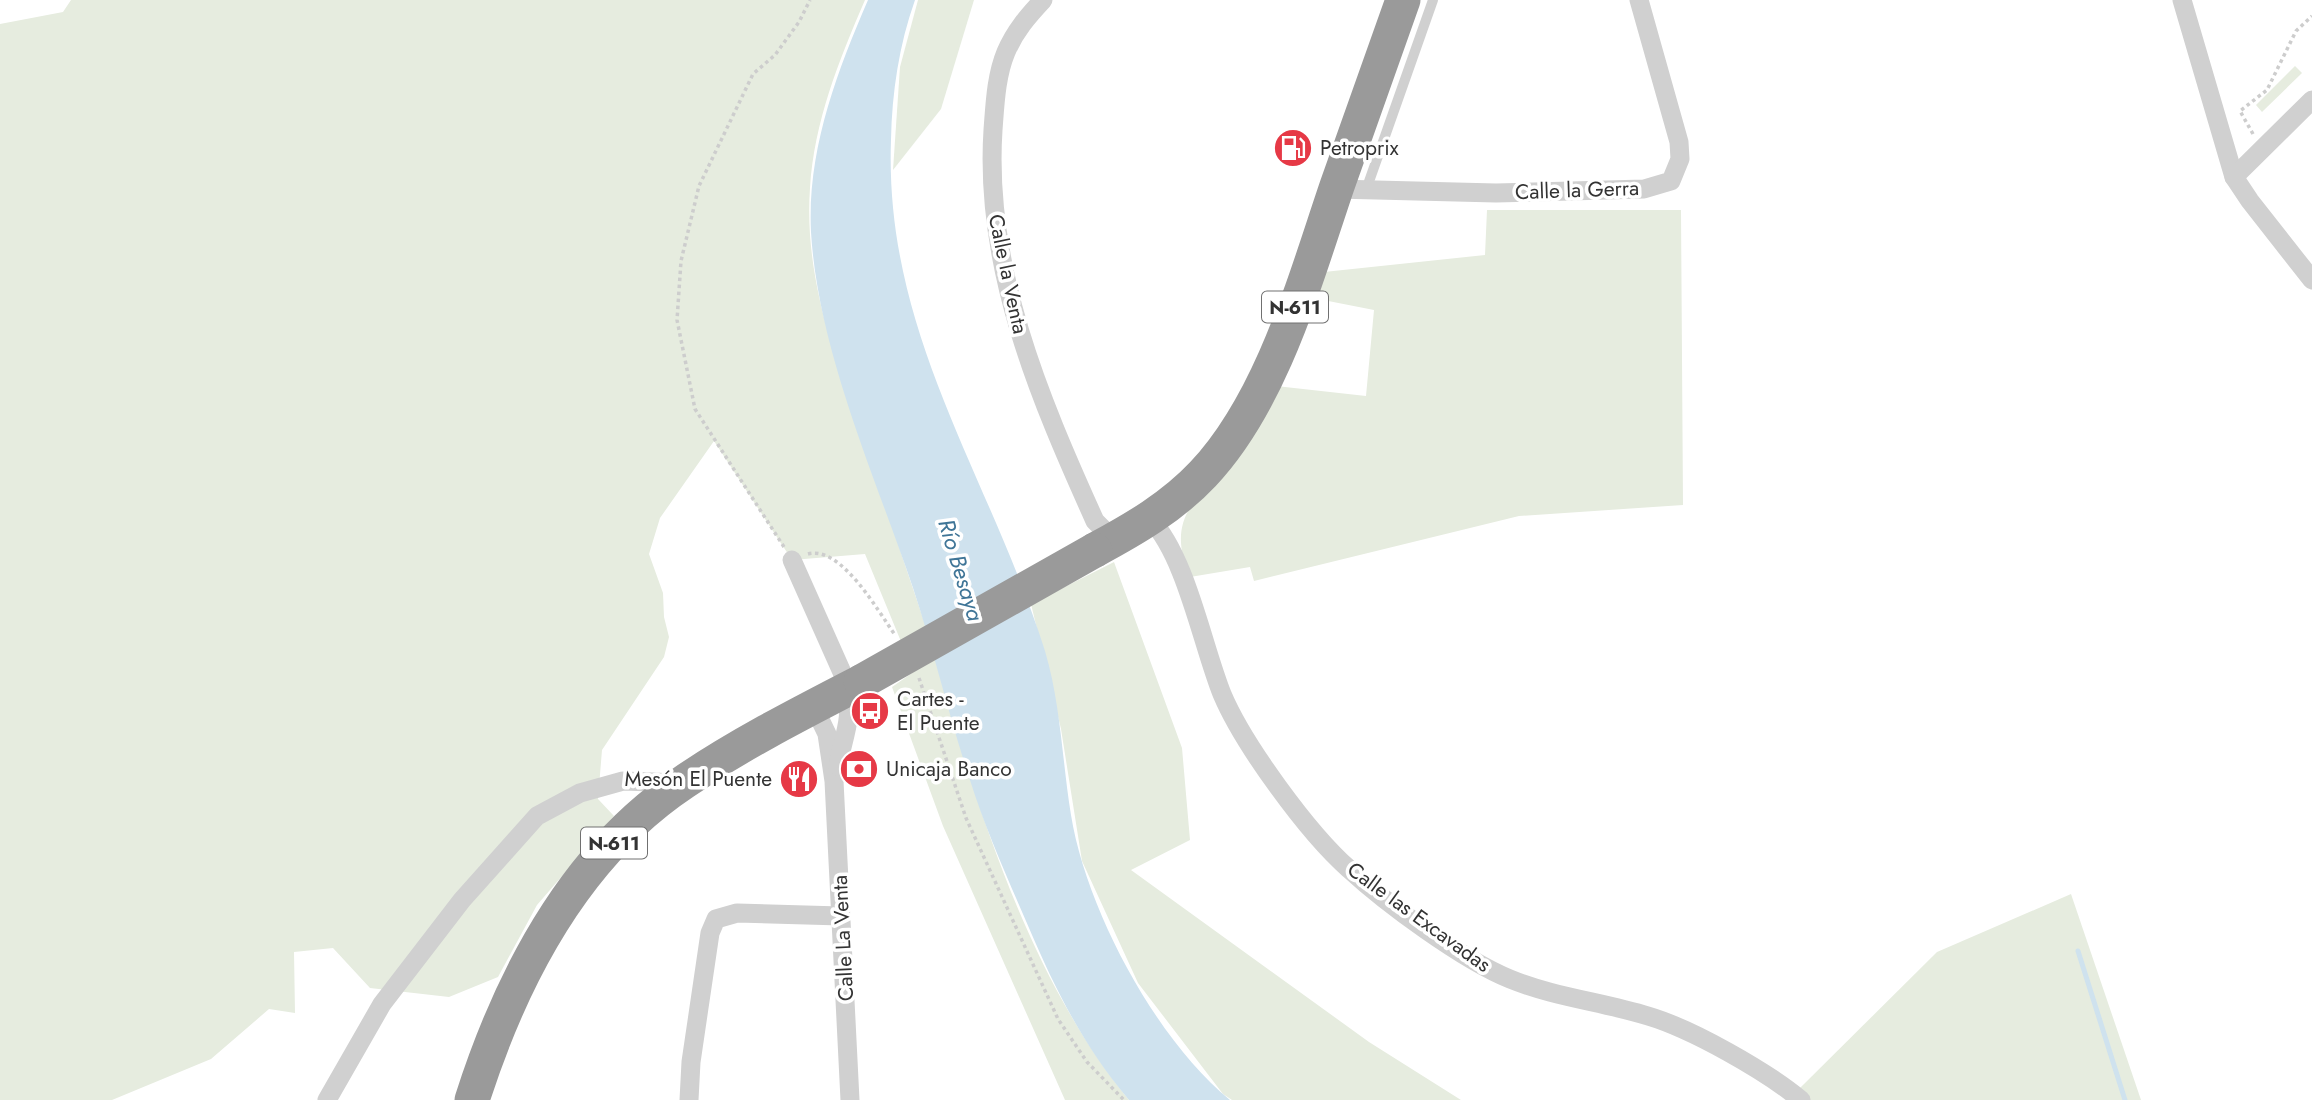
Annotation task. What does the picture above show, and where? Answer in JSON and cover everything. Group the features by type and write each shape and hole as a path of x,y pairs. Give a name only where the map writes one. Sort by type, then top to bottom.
{"highway":[{"name":"N-611","path":"472,1100 512,992 552,920 620,837 682,783 1150,519 1205,473 1245,416 1351,190 1403,0"}],"street":[{"name":"Calle la Venta","path":"1043,0 1023,21 1006,53 996,92 991,164 994,214 1002,265 1020,336 1104,545"},
{"name":"Calle la Gerra","path":"1351,190 1496,193 1631,190 1660,186 1671,181 1680,159 1679,142 1639,0"},
{"path":"2182,0 2234,177 2312,280"},
{"path":"2234,177 2312,100"},
{"name":"Calle las Excavadas","path":"1150,519 1167,542 1223,696 1241,730 1275,780 1343,864 1455,948 1493,972 1536,987 1651,1016 1713,1046 1801,1100"},
{"name":"Calle La Venta","path":"792,560 851,687 849,715 834,781"},
{"name":"Calle La Venta","path":"814,707 827,734 834,781 852,1098"},
{"path":"327,1100 382,1004 462,900 537,816 580,793 623,782 682,783"},
{"path":"689,1100 691,1062 710,933 715,920 724,914 737,913 841,916"}],"lane":[{"path":"1351,190 1433,0"}],"path":[{"path":"810,0 799,22 775,55 753,74 699,186 681,261 677,320 695,409 792,560 817,552 838,561 902,645"},
{"path":"2262,149 2240,111 2267,90 2296,31 2312,16"},
{"path":"915,669 966,818 1058,1019 1087,1062 1124,1100"}],"shaded area":[{"path":"71,0 865,0 837,68 822,115 812,163 809,220 811,251 831,342 928,633 902,644 865,554 792,560 714,441 660,518 649,554 663,593 664,617 669,637 664,657 602,750 598,799 614,816 537,905 498,977 449,997 370,988 333,948 294,952 295,1013 269,1009 211,1059 112,1100 0,1100 0,24 63,12"},
{"path":"918,0 974,0 941,109 893,170 900,67"},
{"path":"2295,66 2302,73 2262,112 2256,105"},
{"path":"1487,210 1681,210 1683,505 1519,516 1254,581 1250,567 1190,577 1182,552 1181,531 1187,514 1196,499 1252,436 1276,386 1366,396 1374,310 1313,298 1324,272 1485,255"},
{"path":"1114,562 1182,748 1190,840 1131,870 1369,1042 1461,1100 1232,1100 1223,1094 1138,983 1082,861 1061,729 1031,604"},
{"path":"935,657 988,831 1034,945 1093,1052 1129,1100 1065,1100 943,826 892,687"},
{"path":"2071,894 2141,1100 1810,1100 1799,1089 1937,952"}],"water":[{"name":"Río Besaya","path":"868,0 915,0 895,86 891,140 893,210 904,277 944,402 1022,586 1045,651 1058,712 1071,815 1079,852 1108,931 1151,1008 1176,1043 1230,1100 1129,1100 1098,1060 1061,996 998,855 970,780 913,588 836,367 816,277 811,202 819,143 835,85"}],"waterway":[{"path":"2078,951 2125,1100"}],"place":[{"name":"Petroprix","path":"1293,148"},
{"name":"Cartes - El Puente","path":"870,711"},
{"name":"Unicaja Banco","path":"859,769"},
{"name":"Mesón El Puente","path":"799,779"}]}
